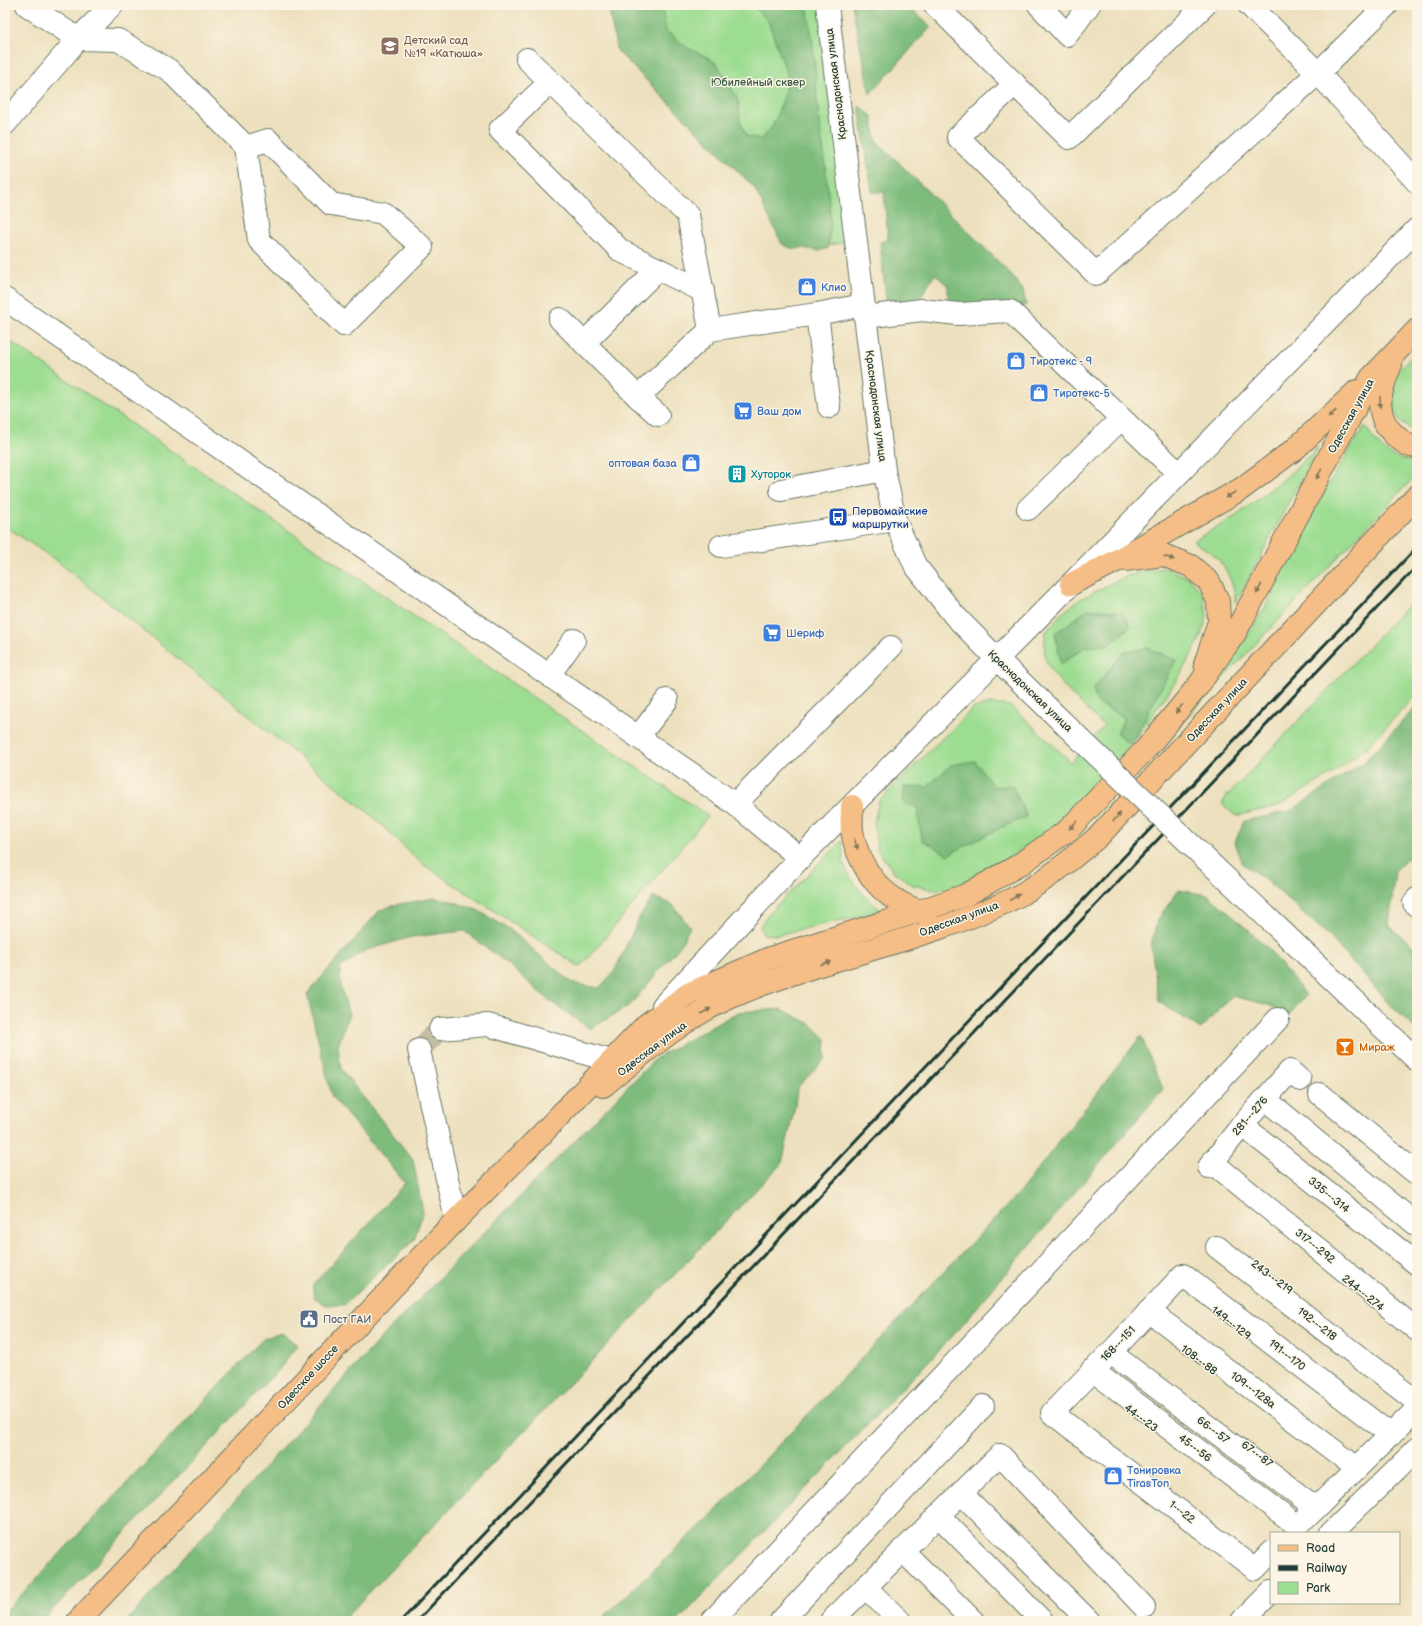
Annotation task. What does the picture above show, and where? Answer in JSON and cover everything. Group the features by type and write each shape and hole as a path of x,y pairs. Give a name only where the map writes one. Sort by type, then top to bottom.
{"main road":[{"name":"Одесская улица","path":"541,1135 646,1025 688,994 770,958 966,895 1019,865 1068,830 1145,750 1198,686 1235,633 1370,378 1417,330"},
{"path":"1396,352 1381,389 1380,409 1389,431 1409,447 1417,447"},
{"path":"1071,584 1240,489 1295,449 1370,378"},
{"name":"Одесская улица","path":"541,1135 674,1030 728,999 786,976 951,924 1009,900 1051,875 1099,836 1417,496"},
{"path":"1116,560 1164,555 1191,566 1209,582 1218,601 1219,622 1198,686"},
{"path":"852,806 852,829 856,846 869,874 882,889 898,901 951,924"},
{"name":"Одесское шоссе","path":"78,1621 456,1220 541,1135"}],"street":[{"path":"27,5 78,39 118,40 169,70 246,147 259,240 344,325 422,247 383,213 331,204 268,140 246,147"},
{"path":"5,124 78,39 112,5"},
{"name":"Краснодонская улица","path":"827,5 884,470 896,520 915,565 954,615 997,659 1417,1060"},
{"path":"935,5 1069,138 1205,5"},
{"path":"1039,5 1067,35 1089,5"},
{"path":"1249,5 1318,74 1417,182"},
{"path":"1015,84 958,138 1096,274 1318,74 1387,5"},
{"path":"527,59 688,215 710,330"},
{"path":"550,82 500,130 620,251 703,291"},
{"name":"Одесская улица","path":"646,1025 800,858 1071,584 1417,229"},
{"path":"584,343 658,269"},
{"path":"5,299 735,804 800,858"},
{"path":"638,397 710,330 817,314 864,311 922,310 958,314 1010,311 1178,473"},
{"path":"817,314 828,407"},
{"path":"560,319 638,397 658,414"},
{"path":"1028,509 1121,419"},
{"path":"781,490 884,470"},
{"path":"721,546 896,520"},
{"path":"549,675 574,640"},
{"path":"735,804 891,647"},
{"path":"638,737 667,700"},
{"path":"1417,899 1414,903 1417,906"},
{"path":"712,1621 1278,1019"},
{"path":"440,1029 488,1025 611,1061"},
{"path":"419,1050 456,1220"},
{"name":"281---276","path":"1212,1167 1242,1125 1265,1099 1295,1076"},
{"path":"1320,1094 1417,1174"},
{"path":"1265,1099 1417,1224"},
{"name":"335---314","path":"1242,1125 1417,1264"},
{"name":"317---292","path":"1212,1167 1417,1330"},
{"name":"244---274","path":"1212,1167 1417,1337"},
{"name":"243---219","path":"1220,1242 1417,1388"},
{"name":"192---218","path":"1220,1242 1417,1402"},
{"name":"168---151","path":"1052,1412 1089,1373 1114,1350 1180,1278"},
{"name":"191---170","path":"1180,1278 1386,1436"},
{"name":"109---128а","path":"1146,1315 1354,1472"},
{"name":"67---87","path":"1114,1350 1318,1506"},
{"name":"45---56","path":"1089,1373 1293,1530"},
{"path":"781,1621 983,1406"},
{"path":"1293,1530 1354,1472 1386,1436 1417,1409"},
{"name":"1---22","path":"1052,1412 1255,1568 1270,1553"},
{"path":"1332,1532 1417,1449"},
{"path":"835,1620 902,1550 1000,1455 1144,1607"},
{"path":"961,1493 1089,1621"},
{"path":"938,1515 1042,1621"},
{"path":"902,1550 973,1621"},
{"path":"865,1587 900,1621"},
{"path":"1242,1621 1270,1593"}],"green space":[{"name":"Юбилейный сквер","path":"608,5 827,5 855,241 814,247 617,51"},
{"name":"Юбилейный сквер","path":"608,5 662,5 666,31 688,48 707,57 717,64 738,100 740,120 746,136 762,139 773,125 784,97 787,74 768,21 752,5 807,5 813,44 819,121 825,161 831,224 828,248 819,251 803,248 793,249 782,244 754,187 617,51"},
{"path":"852,5 907,5 931,27 870,94"},
{"path":"859,106 872,116 876,140 1007,270 1023,290 1026,305 1010,311 958,314 948,300 948,286 935,274 921,297 887,307 880,242 888,240 884,192 872,192"},
{"path":"5,338 708,816 580,967 421,863 369,813 57,561 5,526"},
{"path":"1417,351 1417,430 1408,427 1401,422 1396,414 1393,386 1400,369"},
{"path":"1365,426 1375,441 1386,452 1399,459 1417,462 1417,474 1178,726 1224,669 1245,640 1271,597 1308,521 1339,467"},
{"path":"1318,447 1236,602 1232,584 1224,567 1214,555 1193,541 1236,516 1284,479"},
{"path":"1166,568 1189,578 1203,594 1207,616 1200,639 1179,677 1131,745 1095,784 1045,834 987,872 958,888 933,890 913,885 893,871 877,849 874,822 879,801 973,708 991,704 1011,706 1071,762 1104,726 1071,694 1049,666 1045,658 1045,633 1060,615 1080,599 1122,578 1143,571"},
{"path":"1417,596 1417,694 1365,749 1327,777 1278,806 1236,816 1222,804 1226,797"},
{"path":"1089,609 1122,612 1131,626 1109,645 1085,647 1061,664 1055,633"},
{"path":"1148,648 1176,660 1131,745 1117,735 1124,717 1097,703 1093,689 1124,652"},
{"path":"1417,706 1417,849 1395,871 1389,926 1417,949 1417,1030 1388,1003 1330,937 1266,880 1243,864 1235,842 1244,821 1290,811 1363,763"},
{"path":"975,761 994,787 1012,785 1027,817 1002,827 948,855 922,840 917,808 903,802 904,787 927,787 951,765"},
{"path":"842,841 844,863 848,873 856,885 882,911 777,935 763,934 760,927 767,915"},
{"path":"1179,890 1208,895 1266,946 1306,995 1288,1016 1269,1005 1232,996 1201,1029 1159,1002 1151,946 1157,920"},
{"path":"653,897 672,904 690,927 680,946 630,1005 590,1029 550,1001 504,961 464,931 411,937 364,951 340,968 341,988 349,1014 338,1046 341,1069 413,1160 423,1212 414,1240 344,1305 326,1305 315,1298 312,1286 405,1183 332,1097 307,994 380,910 399,904 435,898 455,902 479,911 509,929 572,983 599,988 614,972 640,916"},
{"path":"781,1009 811,1024 826,1039 825,1059 797,1088 795,1106 782,1163 342,1621 127,1621 379,1340 656,1058 738,1012"},
{"path":"1141,1036 1163,1089 950,1339 678,1621 599,1621 709,1518 1020,1192"},
{"path":"282,1333 297,1345 281,1367 42,1621 5,1621 5,1612 264,1338"}],"tunnel":[{"path":"419,1050 440,1029"}],"railway":[{"path":"401,1621 1417,547"},
{"path":"417,1621 1417,566"}],"place":[{"name":"Детский сад №19 «Катюша»","path":"390,46"},
{"name":"Клио","path":"807,287"},
{"name":"Тиротекс - 9","path":"1016,361"},
{"name":"Тиротекс-5","path":"1039,393"},
{"name":"Ваш дом","path":"743,411"},
{"name":"оптовая база","path":"691,463"},
{"name":"Хуторок","path":"737,474"},
{"name":"Первомайские маршрутки","path":"838,517"},
{"name":"Шериф","path":"772,633"},
{"name":"Мираж","path":"1345,1047"},
{"name":"Пост ГАИ","path":"309,1319"},
{"name":"Тонировка TirasTon","path":"1113,1476"}]}
